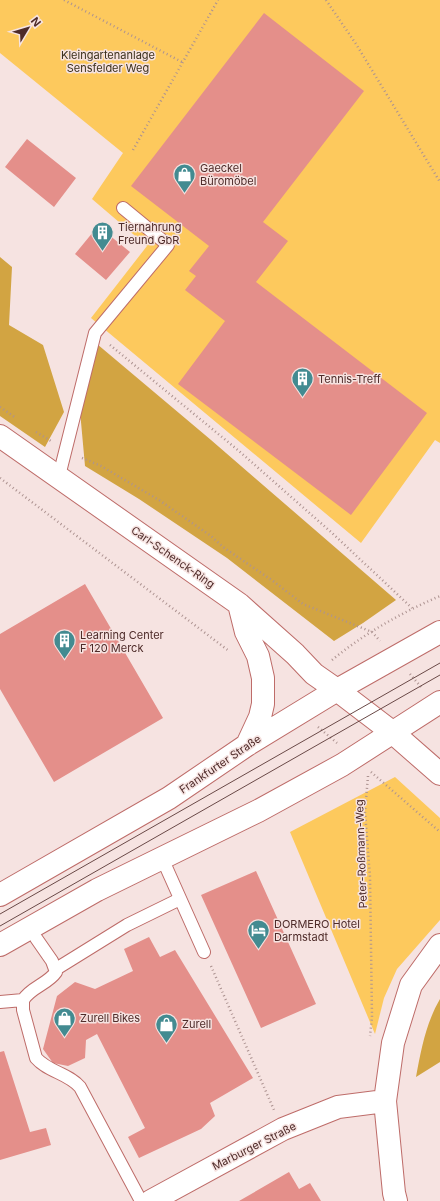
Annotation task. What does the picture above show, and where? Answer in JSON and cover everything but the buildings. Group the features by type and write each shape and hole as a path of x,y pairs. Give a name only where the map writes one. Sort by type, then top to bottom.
{"main road":[{"name":"Carl-Schenck-Ring","path":"0,436 59,476 239,604 295,654 314,674 392,732 440,774"},
{"path":"239,604 246,632 258,656 263,678 263,704 260,717 247,745"},
{"name":"Frankfurter Straße","path":"0,895 170,798 247,745 337,690 440,632"},
{"path":"0,945 97,890 258,811 361,763 392,732 432,696"},
{"path":"396,1201 385,1101 393,1043 411,985 440,945"},
{"name":"Marburger Straße","path":"151,1201 283,1129 338,1107 385,1101"}],"lane":[{"path":"59,476 95,333 168,245 123,208"},
{"path":"162,858 204,952"},
{"path":"141,1201 80,1087 68,1077 41,1064 36,1058 23,1010 23,1000 30,992 53,977 56,969 127,925 180,899"},
{"path":"36,938 56,969"},
{"path":"0,1002 23,1000"}],"path":[{"path":"64,0 182,62"},
{"path":"133,150 218,0"},
{"path":"326,0 356,44 440,182"},
{"path":"95,333 250,461 331,532 413,608"},
{"path":"0,407 13,415 19,422"},
{"path":"33,430 84,459 101,466 159,500 212,536 223,547 273,581 303,604 372,632 378,638"},
{"path":"0,478 231,652"},
{"path":"347,647 413,608 440,596"},
{"path":"407,670 432,696"},
{"path":"301,712 440,832"},
{"name":"Peter-Roßmann-Weg","path":"361,763 370,877 372,1017 370,1040"},
{"path":"204,952 283,1129"}],"green space":[{"name":"Kleingartenanlage Sensfelder Weg","path":"0,0 440,0 440,443 435,440 361,543 91,318 147,246 92,199 123,153 0,53"},
{"path":"395,777 440,818 440,920 397,969 384,998 375,1034 290,832"}],"shaded area":[{"path":"0,257 12,267 9,325 43,345 64,412 45,447 0,416"},
{"path":"97,344 211,440 396,600 334,641 227,558 139,499 85,466 80,411"},
{"path":"440,999 440,1062 416,1077 428,1027"}],"tram line":[{"path":"0,914 440,663"},
{"path":"0,926 440,675"}],"place":[{"name":"Gaeckel Büromöbel","path":"185,194"},
{"name":"Tiernahrung Freund GbR","path":"102,252"},
{"name":"Tennis-Treff","path":"303,398"},
{"name":"Learning Center F 120 Merck","path":"65,660"},
{"name":"DORMERO Hotel Darmstadt","path":"258,950"},
{"name":"Zurell Bikes","path":"64,1038"},
{"name":"Zurell","path":"167,1044"}]}
